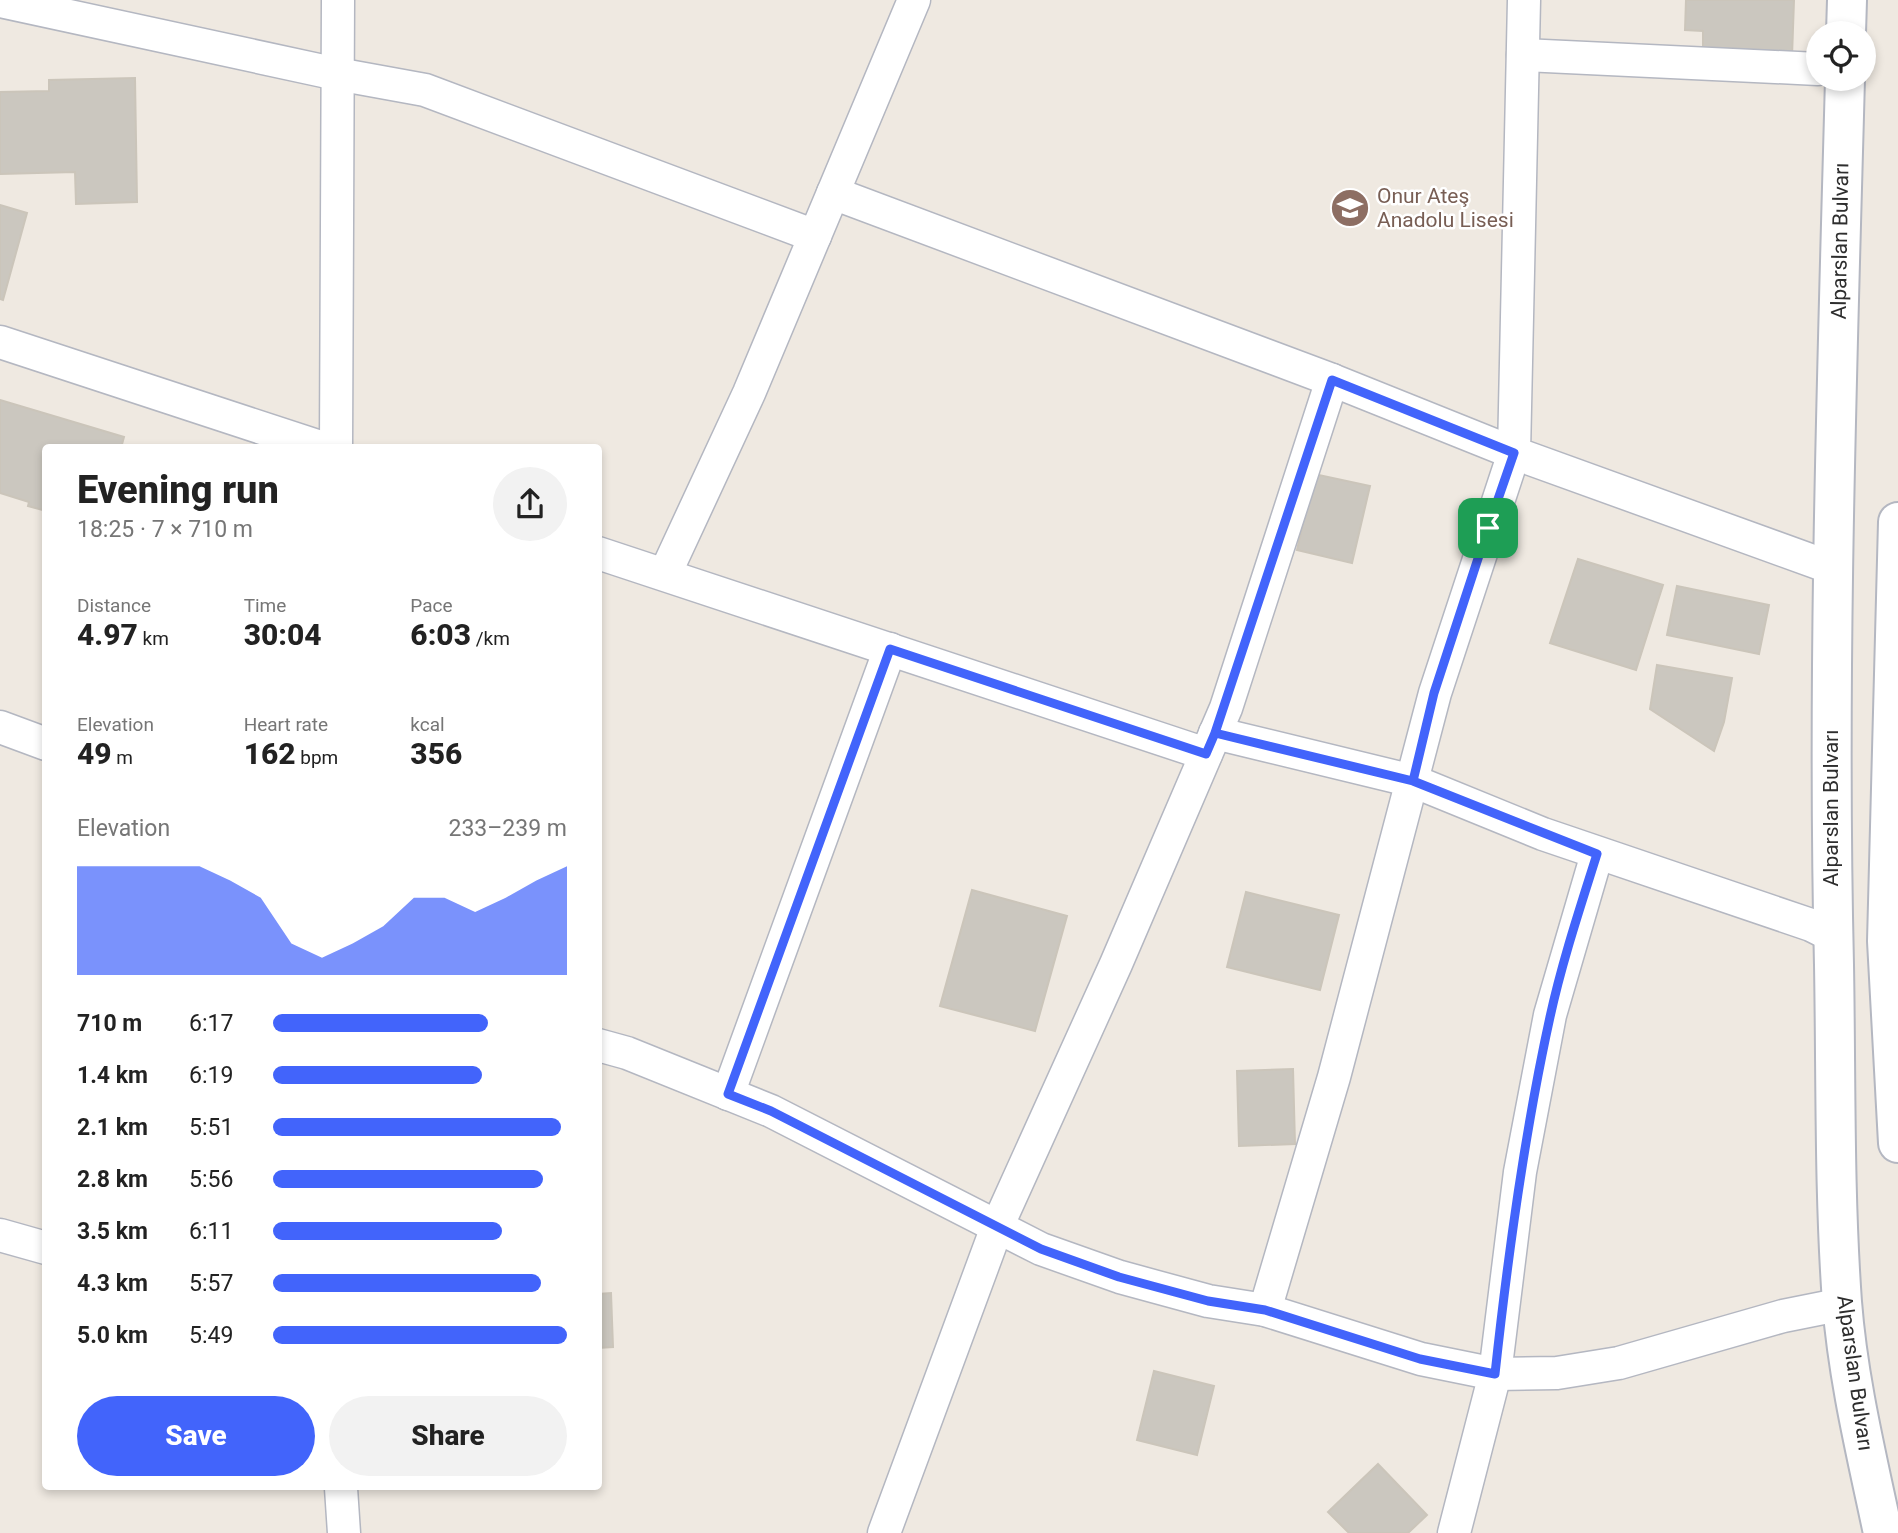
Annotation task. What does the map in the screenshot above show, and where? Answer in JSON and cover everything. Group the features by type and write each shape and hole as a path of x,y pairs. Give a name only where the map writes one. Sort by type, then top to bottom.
{"main road":[{"path":"1846,21 1847,0"},
{"name":"Alparslan Bulvarı","path":"1844,91 1832,568 1830,819 1843,1304 1858,1412 1883,1533"},
{"path":"1898,522 1887,941 1898,1143"}],"street":[{"path":"336,444 338,0"},
{"path":"665,574 749,393 914,0"},
{"path":"1265,1310 1334,1077 1434,693 1514,453 1524,0"},
{"path":"0,1 337,74 425,90 815,236"},
{"path":"1523,55 1806,68"},
{"path":"834,193 1332,380 1514,453 1832,568"},
{"path":"0,342 311,444"},
{"path":"884,1533 997,1227 1116,964 1211,743 1332,380"},
{"path":"602,553 890,649 1211,743 1413,781 1597,854 1811,925 1833,936"},
{"path":"728,1094 890,649"},
{"path":"0,727 42,743"},
{"path":"1454,1533 1495,1374 1522,1159 1550,1015 1597,854"},
{"path":"602,1046 627,1053 771,1111 1041,1249 1119,1277 1208,1301 1265,1310 1420,1359 1495,1374 1556,1373 1619,1363 1783,1316 1843,1304"},
{"path":"0,1235 42,1247"},
{"path":"341,1490 344,1533"}],"building":[{"path":"1686,0 1794,0 1792,57 1703,55 1703,31 1685,30"},
{"path":"135,78 137,202 76,204 75,172 0,174 0,92 49,91 49,80"},
{"path":"0,205 27,213 3,300 0,299"},
{"path":"0,400 124,437 122,444 42,444 42,510 28,506 29,502 0,493"},
{"path":"1314,474 1370,486 1352,563 1297,550"},
{"path":"1578,559 1663,585 1636,670 1550,643"},
{"path":"1677,586 1769,605 1759,654 1667,635"},
{"path":"1657,665 1732,678 1724,722 1714,751 1650,709"},
{"path":"972,890 1067,916 1035,1031 940,1006"},
{"path":"1246,892 1339,915 1320,990 1227,967"},
{"path":"1293,1069 1295,1144 1239,1146 1237,1071"},
{"path":"611,1293 613,1347 602,1348 602,1294"},
{"path":"1154,1371 1214,1386 1197,1455 1137,1440"},
{"path":"1378,1464 1427,1515 1408,1533 1349,1533 1328,1512"}],"place":[{"name":"Onur Ateş Anadolu Lisesi","path":"1350,208"}],"route":[{"path":"1488,528 1434,693 1413,781 1215,733 1206,754 890,649 728,1094 771,1111 1041,1249 1119,1277 1208,1301 1265,1310 1420,1359 1495,1374 1520,1172 1550,1015 1597,854 1413,781 1314,757 1215,733 1226,708 1332,380 1514,453 1488,528"}]}
